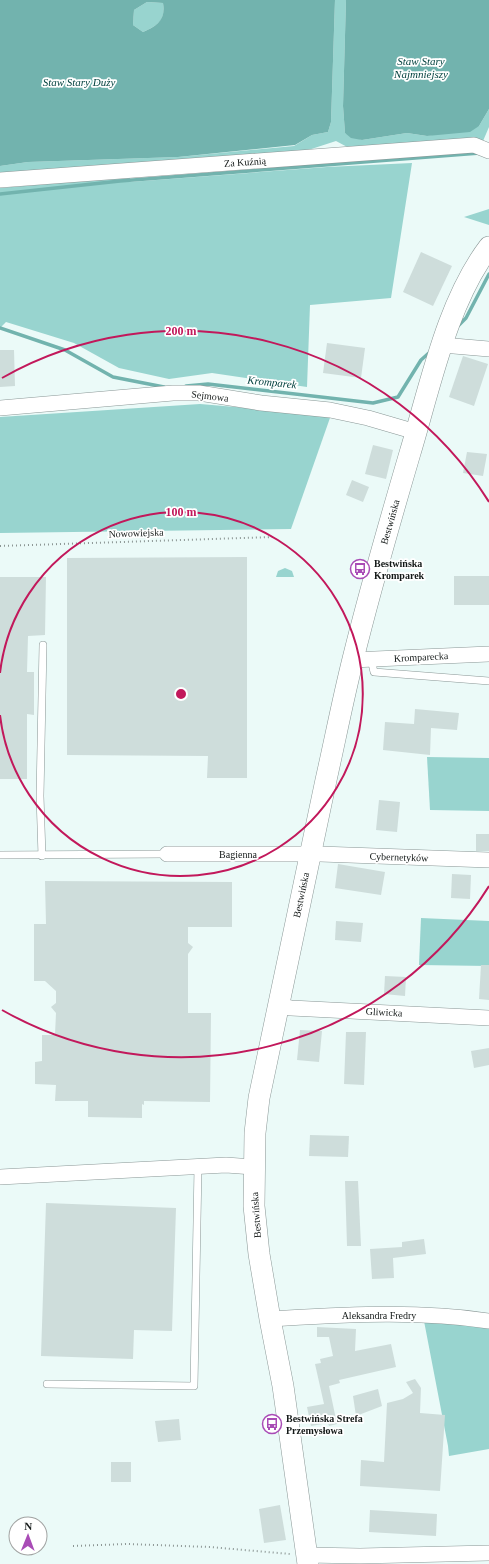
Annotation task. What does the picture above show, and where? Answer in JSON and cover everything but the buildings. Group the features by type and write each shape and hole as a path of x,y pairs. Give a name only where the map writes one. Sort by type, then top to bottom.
{"street":[{"name":"Za Kuźnią","path":"0,180 474,145 489,151"},
{"name":"Bestwińska","path":"308,1559 283,1386 259,1254 254,1213 254,1133 278,1006 310,855 362,659 384,545 416,432 451,318 463,290 480,258 489,247"},
{"path":"442,345 489,349"},
{"name":"Sejmowa","path":"0,408 173,393 199,393 261,403 330,410 368,418 416,432"},
{"name":"Kromparecka","path":"362,659 489,654"},
{"name":"Bagienna","path":"167,854 310,855"},
{"name":"Cybernetyków","path":"310,855 320,854 489,860"},
{"name":"Gliwicka","path":"278,1006 489,1018"},
{"path":"0,1177 226,1165 253,1167"},
{"name":"Aleksandra Fredry","path":"270,1319 333,1315 405,1314 489,1321"},
{"path":"308,1559 360,1556 489,1553"}],"lane":[{"path":"42,856 40,796 43,645"},
{"path":"362,659 374,672 489,681"},
{"path":"0,856 167,854"},
{"path":"47,1384 194,1386 198,1167"}],"path":[{"name":"Nowowiejska","path":"0,546 273,537"},
{"path":"73,1546 127,1544 210,1547 308,1559"}],"shaded area":[{"path":"335,0 346,0 343,106 345,133 362,140 407,133 427,136 479,126 489,109 489,127 483,141 351,149 336,141 296,154 0,176 0,166 28,162 178,157 294,146 312,135 328,132 331,122"},
{"path":"147,2 163,3 164,9 162,18 159,22 143,32 133,25 134,10"},
{"path":"412,163 391,298 310,305 307,387 212,373 169,379 119,368 74,343 6,322 0,328 0,188 130,177 130,182 327,167"},
{"path":"489,209 489,225 464,217"},
{"path":"200,404 331,415 291,529 0,533 0,417"},
{"path":"285,568 292,571 294,577 276,577 278,571"},
{"path":"427,757 489,758 489,811 430,810"},
{"path":"421,918 489,921 489,966 419,965"},
{"path":"424,1321 489,1328 489,1449 449,1456"}],"water":[{"name":"Staw Stary Duży","path":"0,0 335,0 331,122 328,132 312,135 295,145 178,157 28,162 0,166","holes":["147,2 163,3 164,9 162,18 156,25 143,32 133,25 134,10"]},
{"name":"Staw Stary Najmniejszy","path":"346,0 489,0 489,109 479,126 470,132 427,136 407,133 362,140 351,138 345,133 343,106"}],"waterway":[{"path":"0,194 120,181 480,153"},
{"name":"Kromparek","path":"457,327 466,318 489,274"},
{"name":"Kromparek","path":"0,328 65,350 113,377 164,387"},
{"name":"Kromparek","path":"186,386 208,384 373,403 398,397 421,360 430,352"}],"place":[{"name":"Bestwińska Kromparek","path":"360,569"},
{"name":"Bestwińska Strefa Przemysłowa","path":"272,1424"}]}
